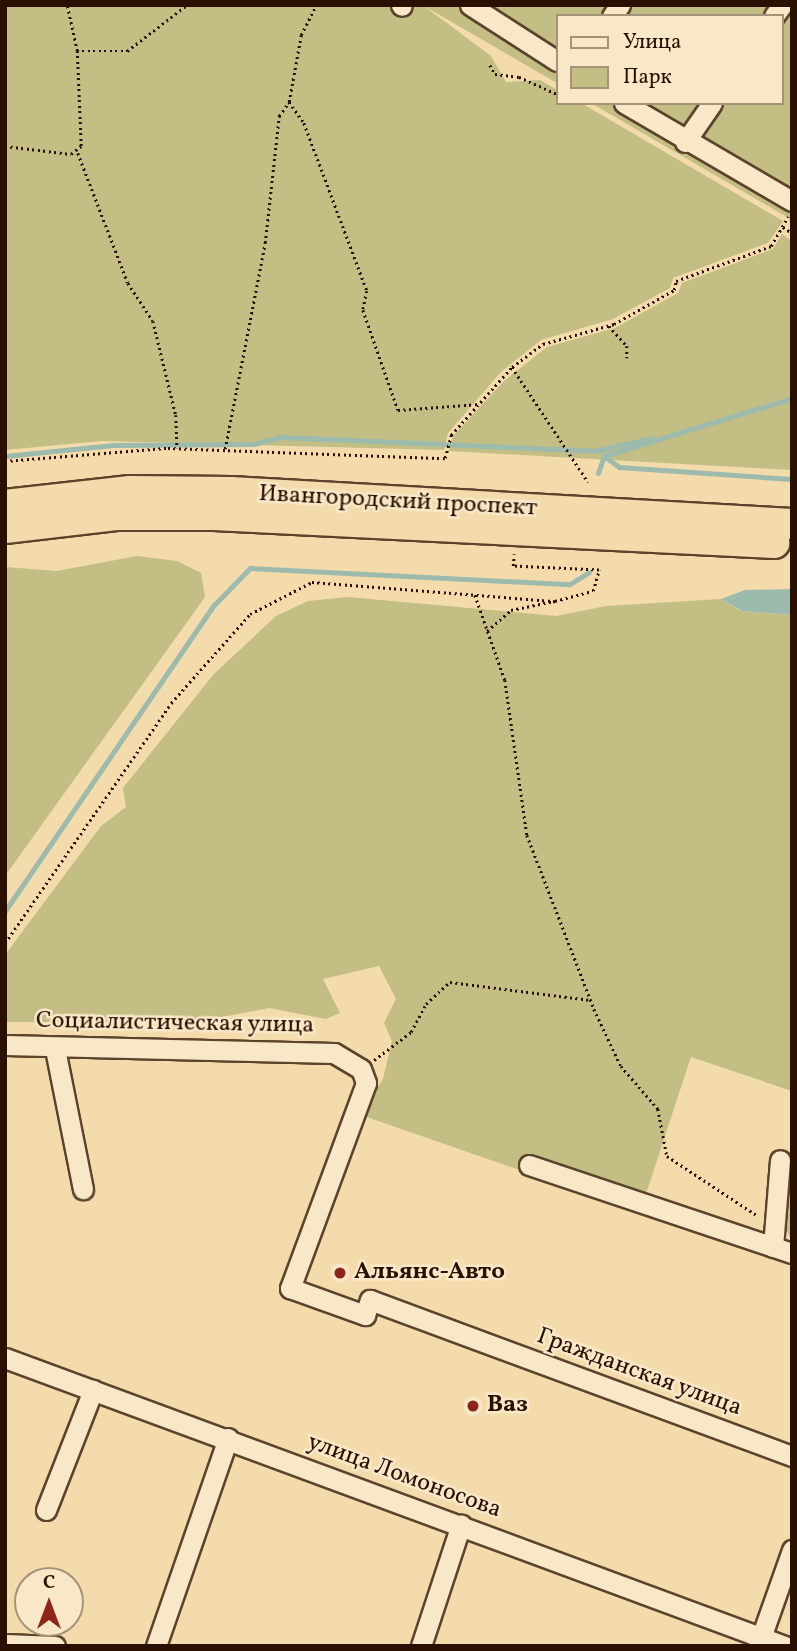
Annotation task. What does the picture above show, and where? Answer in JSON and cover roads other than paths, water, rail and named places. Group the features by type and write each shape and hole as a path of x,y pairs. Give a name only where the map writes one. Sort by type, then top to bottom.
{"highway":[{"name":"Ивангородский проспект","path":"5,505 130,491 231,492 792,524"},
{"name":"Ивангородский проспект","path":"5,528 118,515 214,515 792,544"}],"street":[{"path":"470,5 556,60"},
{"path":"627,105 685,142 792,201"},
{"path":"685,142 711,105"},
{"name":"Социалистическая улица","path":"5,1045 55,1049 322,1050 361,1069 366,1083 352,1129"},
{"path":"55,1049 83,1189"},
{"name":"Гражданская улица","path":"352,1129 289,1288 365,1315 370,1300 792,1456"},
{"path":"528,1165 778,1242 780,1160"},
{"name":"улица Ломоносова","path":"5,1358 461,1524 759,1642 785,1646"},
{"path":"46,1510 93,1390"},
{"path":"156,1646 228,1438"},
{"path":"421,1646 461,1524"},
{"path":"759,1642 792,1550"},
{"path":"5,1644 55,1646"}],"waterway":[{"path":"598,473 604,456 792,398"},
{"path":"5,456 113,445 254,444 280,437 596,451 651,438"},
{"path":"604,456 619,467 792,479"},
{"path":"5,911 214,605 250,568 570,584 589,572"}],"place":[{"name":"Альянс-Авто","path":"340,1273"},
{"name":"Ваз","path":"473,1406"}]}
